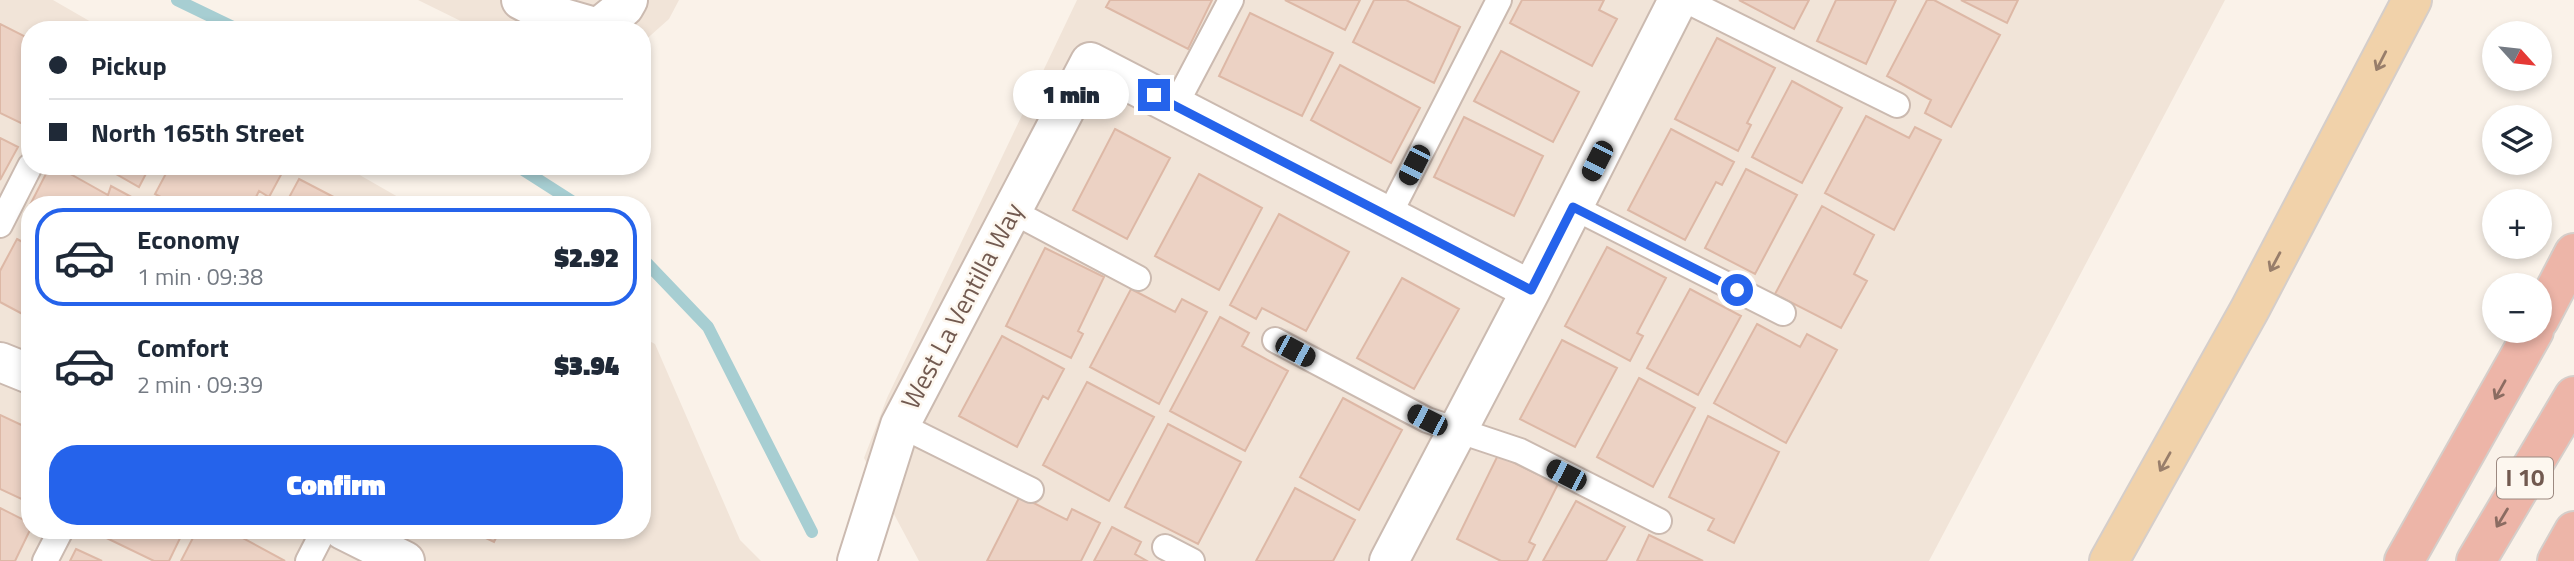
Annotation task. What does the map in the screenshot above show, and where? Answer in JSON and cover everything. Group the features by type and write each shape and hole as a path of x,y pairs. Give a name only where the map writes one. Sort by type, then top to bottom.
{"highway":[{"path":"2552,295 2574,253"},
{"path":"2404,561 2527,343"},
{"name":"I 10","path":"2476,561 2574,396"},
{"path":"2557,561 2574,531"}],"main road":[{"path":"2109,561 2250,309 2412,0"}],"street":[{"path":"521,0 546,13 574,21"},
{"path":"606,21 628,0"},
{"path":"1389,561 1531,290 1678,0"},
{"name":"West La Ventilla Way","path":"858,561 900,425 1090,62 1175,106"},
{"path":"1175,106 1531,290"},
{"path":"0,362 21,370"},
{"path":"369,539 405,561"}],"lane":[{"path":"1175,106 1231,0"},
{"path":"1388,216 1499,0"},
{"path":"1685,0 1897,105"},
{"path":"0,225 25,175"},
{"path":"1573,207 1783,313"},
{"path":"1012,211 1138,278"},
{"path":"1275,340 1427,420 1520,451 1659,522"},
{"path":"900,425 1031,490"},
{"path":"45,561 56,539"},
{"path":"308,561 319,539"},
{"path":"1165,547 1192,561"}],"shaded area":[{"path":"0,0 53,0 89,21 21,21 21,175 360,175 396,196 21,196 21,539 651,539 651,342 655,344 740,540 761,561 0,561"},
{"path":"418,0 679,0 669,19 651,35 651,21 461,21"},
{"path":"1077,0 2225,0 1929,561 919,561 864,458 887,398"}],"building":[{"path":"1110,0 1212,0 1188,49 1106,7"},
{"path":"1285,0 1360,0 1345,30"},
{"path":"1374,0 1406,0 1460,27 1434,83 1353,42"},
{"path":"1522,0 1604,0 1599,10 1617,19 1592,66 1510,23"},
{"path":"1739,0 1809,0 1794,29"},
{"path":"1836,0 1896,0 1866,64 1817,41"},
{"path":"1927,0 1934,0 2000,35 1951,127 1925,113 1931,100 1887,76"},
{"path":"1961,0 2018,0 2007,23"},
{"path":"1250,13 1333,53 1302,116 1219,76"},
{"path":"0,24 21,34 21,123 0,113"},
{"path":"1717,38 1775,68 1747,123 1751,125 1738,151 1675,119"},
{"path":"1501,51 1579,92 1553,142 1474,101"},
{"path":"1340,65 1420,108 1391,163 1311,120"},
{"path":"1792,81 1842,108 1802,183 1752,157"},
{"path":"1866,116 1909,138 1915,127 1941,140 1894,230 1825,193"},
{"path":"1464,117 1543,156 1514,216 1434,177"},
{"path":"1115,129 1170,158 1127,239 1073,210"},
{"path":"1671,129 1734,162 1722,185 1716,182 1685,240 1628,210"},
{"path":"0,138 18,147 0,180"},
{"path":"1746,169 1797,195 1755,274 1705,248"},
{"path":"1199,174 1262,208 1219,290 1155,256"},
{"path":"45,175 72,175 108,195 111,186 130,196 35,196"},
{"path":"118,175 145,175 139,187"},
{"path":"165,175 281,175 270,196 259,191 256,196 155,194"},
{"path":"299,179 332,196 290,196"},
{"path":"1822,206 1874,235 1854,274 1867,281 1841,328 1775,294"},
{"path":"1279,214 1349,252 1306,331 1262,308 1256,319 1230,305"},
{"path":"17,239 21,241 21,313 0,302 0,271"},
{"path":"1607,247 1666,278 1637,333 1643,336 1630,361 1565,326"},
{"path":"1045,248 1104,277 1078,331 1083,334 1071,358 1006,326"},
{"path":"1402,278 1459,309 1414,389 1357,358"},
{"path":"1131,289 1175,312 1182,299 1207,312 1159,404 1090,367"},
{"path":"1690,289 1741,316 1698,395 1647,368"},
{"path":"1220,317 1249,333 1242,346 1288,371 1245,451 1170,411"},
{"path":"1757,324 1800,347 1807,334 1837,350 1786,443 1714,403"},
{"path":"1002,336 1064,369 1048,399 1043,396 1017,447 959,416"},
{"path":"1562,340 1617,368 1575,447 1520,419"},
{"path":"1639,378 1695,408 1653,487 1597,457"},
{"path":"1087,382 1154,417 1109,501 1043,465"},
{"path":"1343,398 1402,430 1359,510 1300,477"},
{"path":"0,415 21,425 21,499 0,489"},
{"path":"1708,416 1779,452 1734,543 1708,530 1714,519 1669,497"},
{"path":"1168,424 1241,462 1198,544 1125,507"},
{"path":"1498,455 1558,484 1529,542 1535,545 1527,561 1501,561 1457,539"},
{"path":"1295,488 1355,520 1333,561 1256,561"},
{"path":"1020,496 1067,520 1072,509 1100,523 1081,561 987,561"},
{"path":"1576,501 1625,527 1606,561 1543,561"},
{"path":"0,508 21,518 21,539 26,539 15,561 0,561"},
{"path":"1112,527 1141,542 1135,554 1147,561 1094,561"},
{"path":"1649,535 1703,561 1637,561"},
{"path":"109,539 180,539 169,561 154,561"},
{"path":"192,539 245,539 285,561 181,561"},
{"path":"76,549 102,561 70,561"}],"waterway":[{"path":"177,0 220,21"},
{"path":"531,175 564,196"},
{"path":"651,267 708,327 812,532"}],"route":[{"path":"1154,95 1531,290 1573,207 1737,290"}]}
